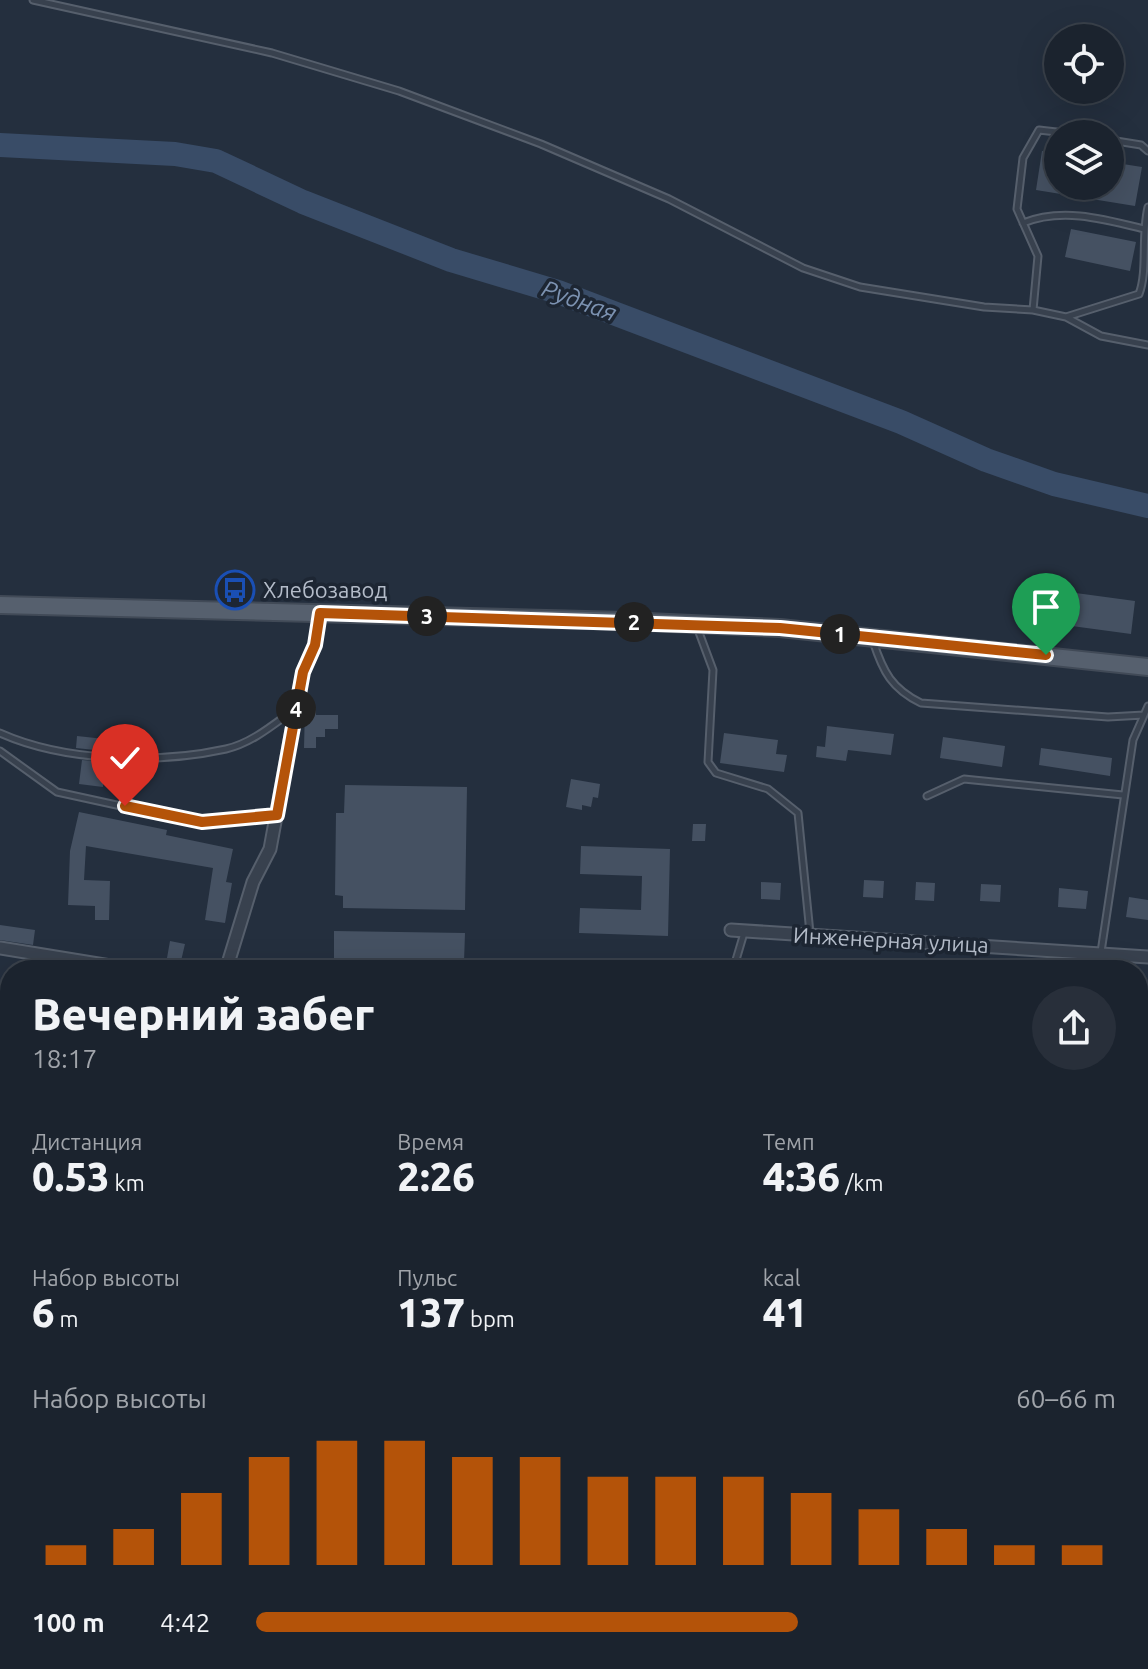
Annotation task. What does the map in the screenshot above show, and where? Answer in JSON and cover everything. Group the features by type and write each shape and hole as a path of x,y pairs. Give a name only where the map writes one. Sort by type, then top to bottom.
{"main road":[{"path":"0,605 696,626 872,637 1148,667"}],"street":[{"path":"229,960 253,882 270,849 296,708 320,613"},
{"name":"Инженерная улица","path":"731,930 1148,957"},
{"path":"0,948 74,960"}],"lane":[{"path":"33,0 272,53 399,91 541,144 669,199 803,268 860,287 984,307 1033,310 1066,317 1101,336 1148,345"},
{"path":"1033,310 1038,256 1017,209 1023,158 1031,139 1039,130 1044,131"},
{"path":"1124,142 1141,145 1148,151"},
{"path":"1066,317 1139,294 1145,279 1144,229 1148,207"},
{"path":"1023,223 1041,216 1093,216 1144,229"},
{"path":"696,626 713,670 708,762 716,773 768,789 798,813 810,936"},
{"path":"872,637 882,671 899,692 921,703 1093,716 1144,715"},
{"path":"1101,952 1133,740 1148,706"},
{"path":"0,733 62,751 121,756 164,755 228,749 263,733 296,708"},
{"path":"0,751 57,792 185,820 277,815"},
{"path":"927,796 964,779 1123,795"},
{"path":"736,960 745,931"}],"building":[{"path":"1042,151 1044,151 1044,191 1036,190"},
{"path":"1124,164 1142,167 1135,206 1098,200 1124,200"},
{"path":"1071,229 1136,242 1130,271 1065,257"},
{"path":"1061,591 1135,601 1131,634 1057,624"},
{"path":"305,707 316,708 316,715 338,715 338,729 325,729 325,737 316,737 316,748 304,748"},
{"path":"827,726 894,734 891,755 848,750 846,761 816,757 817,746 825,747"},
{"path":"724,733 778,740 776,754 787,755 784,772 720,763"},
{"path":"77,736 114,740 113,752 76,748"},
{"path":"943,737 1005,746 1002,767 940,758"},
{"path":"1041,748 1112,758 1110,776 1039,765"},
{"path":"82,760 105,762 103,787 79,784"},
{"path":"571,779 600,784 598,798 593,797 591,807 582,805 582,810 566,807"},
{"path":"345,785 467,787 465,910 343,908 343,896 335,895 336,813 344,813"},
{"path":"79,812 167,830 166,835 233,849 226,882 232,883 225,923 205,920 213,868 86,846 84,880 110,881 109,920 95,920 95,906 68,905 70,851"},
{"path":"693,824 706,824 705,841 692,841"},
{"path":"581,846 670,849 668,936 579,933 580,908 641,910 642,876 580,874"},
{"path":"864,880 884,881 883,898 863,897"},
{"path":"761,882 781,883 780,900 761,899"},
{"path":"916,882 935,883 934,901 915,900"},
{"path":"981,884 1001,885 1000,902 980,901"},
{"path":"1059,888 1088,891 1086,909 1058,907"},
{"path":"1129,897 1148,900 1148,920 1126,917"},
{"path":"0,925 35,930 33,945 0,940"},
{"path":"334,931 465,933 464,960 334,960"},
{"path":"170,941 185,944 181,960 167,958"}],"waterway":[{"name":"Рудная","path":"0,145 175,154 216,161 303,202 451,260 558,292 901,422 986,460 1054,484 1148,506"}],"place":[{"name":"Хлебозавод","path":"235,590"}],"route":[{"path":"125,806 202,822 277,815 303,672 315,645 320,613 780,628 1046,655"}]}
